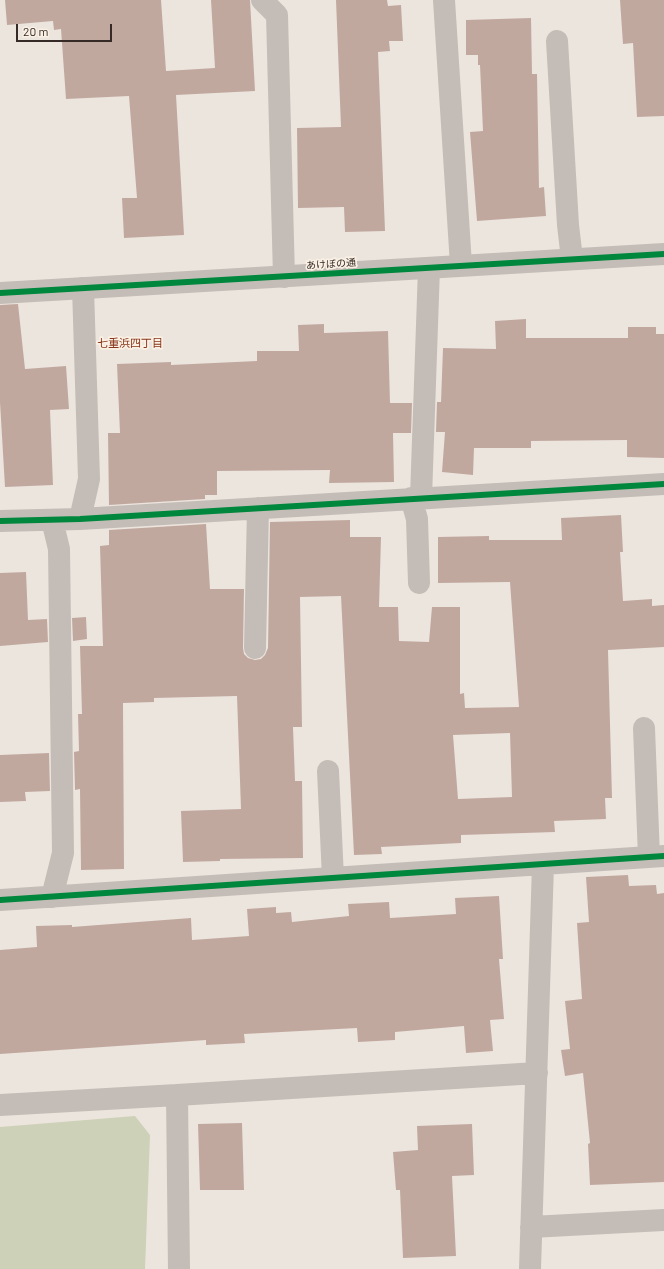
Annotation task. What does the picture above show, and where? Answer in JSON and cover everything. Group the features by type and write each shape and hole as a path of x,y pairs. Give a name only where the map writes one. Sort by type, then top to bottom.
{"street":[{"path":"262,0 277,15 284,277"},
{"path":"444,0 461,265"},
{"path":"557,41 568,225 572,259"},
{"name":"あけぼの通","path":"0,293 664,254"},
{"path":"419,583 416,498 429,268"},
{"path":"80,519 89,479 82,288"},
{"path":"0,521 80,519 664,484"},
{"path":"255,648 258,508"},
{"path":"52,520 59,549 63,853 52,897"},
{"path":"0,900 543,865 656,856 644,728"},
{"path":"328,771 333,878"},
{"path":"530,1269 543,865"},
{"path":"0,1105 537,1073"},
{"path":"177,1095 179,1269"},
{"path":"531,1227 664,1220"}],"green space":[{"path":"135,1116 150,1135 145,1269 0,1269 0,1127"}],"building":[{"path":"5,0 161,0 166,71 215,68 211,0 250,0 255,91 176,95 184,235 124,238 122,198 137,198 129,96 66,99 61,29 54,30 53,21 7,25"},
{"path":"336,0 387,0 388,6 401,5 403,41 389,41 390,51 378,52 385,231 345,232 344,207 298,208 297,128 341,127"},
{"path":"620,0 664,0 664,116 637,117 633,43 623,44"},
{"path":"531,18 532,74 537,74 539,188 544,187 546,216 477,221 470,132 483,131 480,65 478,65 478,55 466,55 466,20"},
{"path":"18,304 25,369 66,366 69,409 50,410 53,485 5,487 0,402 0,305"},
{"path":"526,319 526,338 628,338 628,327 656,327 656,334 664,334 664,458 627,457 627,440 531,441 531,448 474,448 473,475 442,472 445,432 436,432 437,402 441,402 443,348 496,349 495,321"},
{"path":"324,324 324,333 388,331 390,403 412,403 411,433 393,433 394,482 329,483 330,470 217,471 217,495 205,495 205,499 109,505 108,433 120,433 117,364 171,362 171,365 257,361 257,351 299,351 298,325"},
{"path":"621,515 623,552 620,552 623,601 652,599 652,606 664,605 664,647 608,650 612,798 605,798 606,819 554,821 555,832 461,835 461,843 381,847 382,854 354,855 341,596 300,597 302,727 293,727 295,781 302,781 303,858 220,859 220,861 183,862 181,811 241,809 237,696 154,698 154,702 123,703 124,869 81,870 80,789 75,790 74,752 79,751 78,714 82,714 80,646 103,646 100,546 109,545 109,530 206,524 210,589 244,589 243,648 244,654 248,658 255,660 261,659 265,655 268,648 270,522 350,520 350,537 381,537 379,607 398,607 399,641 429,642 432,607 460,607 460,694 464,693 465,708 519,707 510,582 438,583 438,537 489,536 489,540 562,540 561,518","holes":["510,733 512,797 458,799 453,735"]},
{"path":"26,572 28,620 47,619 48,642 0,646 0,573"},
{"path":"86,617 87,639 73,641 72,618"},
{"path":"49,753 50,791 25,792 26,801 0,802 0,755"},
{"path":"628,875 629,886 656,885 657,894 664,893 664,1182 590,1185 588,1144 590,1143 583,1073 565,1076 561,1050 570,1049 565,1001 582,999 577,923 589,922 586,877"},
{"path":"499,896 503,959 499,959 504,1019 490,1020 493,1051 466,1053 464,1026 395,1032 395,1040 358,1042 357,1028 244,1034 245,1043 206,1045 206,1040 0,1054 0,950 37,947 36,926 72,925 72,927 191,918 192,940 249,936 247,909 276,907 276,913 291,912 292,922 349,916 348,904 389,902 390,918 456,914 455,898"},
{"path":"242,1123 244,1190 200,1190 198,1124"},
{"path":"472,1124 474,1175 452,1176 456,1256 403,1258 400,1190 396,1190 393,1152 418,1150 417,1126"}],"cycle path":[{"path":"0,293 664,254"},
{"path":"0,521 80,519 664,484"},
{"path":"0,900 664,856"}],"district":[{"name":"七重浜四丁目","path":"130,343"}]}
